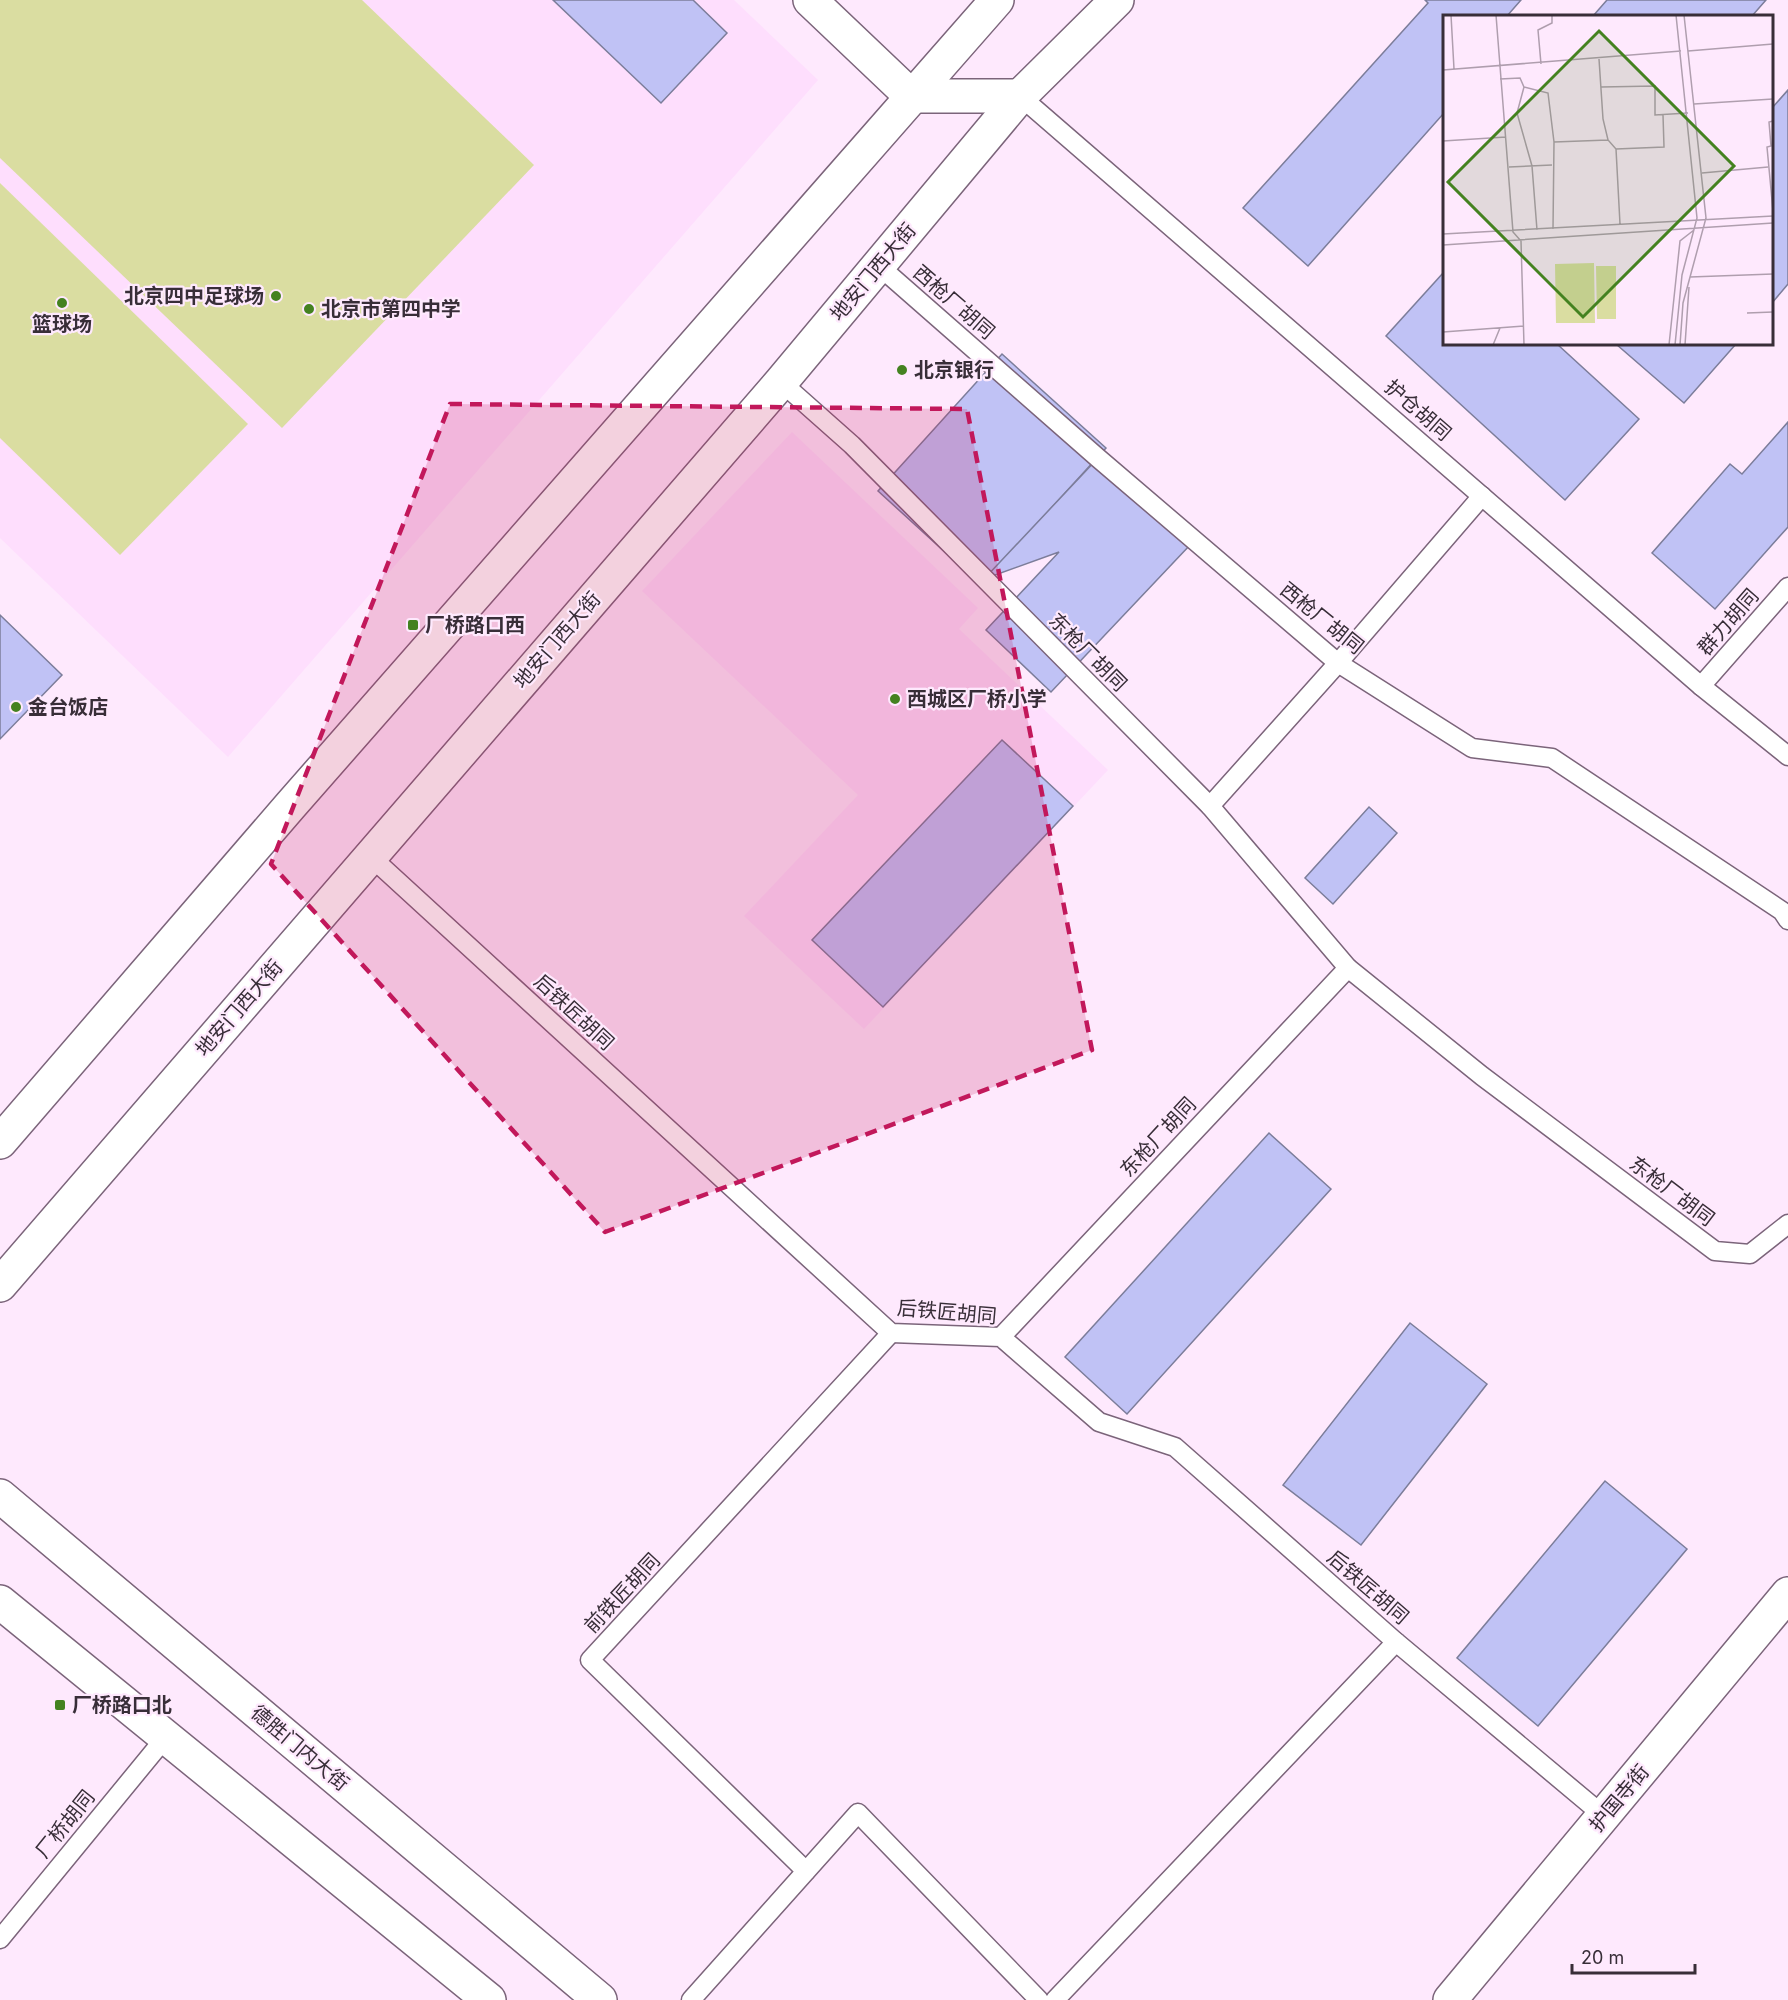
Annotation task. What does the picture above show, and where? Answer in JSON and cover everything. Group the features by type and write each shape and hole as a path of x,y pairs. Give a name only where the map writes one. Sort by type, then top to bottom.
{"main road":[{"path":"810,0 911,96 1020,96"},
{"path":"0,1142 290,806 997,0"},
{"name":"地安门西大街","path":"0,1285 781,382 1020,96 1118,0"},
{"name":"德胜门内大街","path":"0,1496 600,2000"},
{"name":"护国寺街","path":"1450,2000 1788,1594"},
{"path":"0,1602 489,2000"}],"lane":[{"name":"护仓胡同","path":"1020,96 1701,686 1788,756"},
{"name":"西枪厂胡同","path":"879,265 1098,458 1338,663 1472,748 1552,758 1782,911 1788,920"},
{"name":"东枪厂胡同","path":"781,382 852,446 1210,806 1348,969 1482,1076 1715,1251 1750,1254 1788,1224"},
{"path":"1210,806 1338,663 1482,496"},
{"name":"群力胡同","path":"1701,686 1788,587"},
{"name":"后铁匠胡同","path":"370,856 891,1333 1001,1337 1099,1422 1175,1447 1396,1642 1604,1816"},
{"name":"东枪厂胡同","path":"1001,1337 1348,969"},
{"name":"前铁匠胡同","path":"806,1870 590,1660 891,1333"},
{"path":"1055,2000 1396,1642"},
{"name":"厂桥胡同","path":"0,1939 165,1738"},
{"path":"691,2000 858,1814 1039,2000"}],"highlighted area":[{"path":"450,404 967,409 1092,1050 605,1232 271,864"}],"shaded area":[{"name":"北京市第四中学","path":"0,0 734,0 818,80 228,757 0,538"},
{"name":"西城区厂桥小学","path":"792,432 978,608 959,629 1108,770 864,1029 744,916 858,795 642,591"}],"green space":[{"name":"北京四中足球场","path":"0,0 362,0 534,165 282,428 0,158"},
{"name":"篮球场","path":"0,183 248,424 120,555 0,438"}],"building":[{"path":"553,0 693,0 727,33 661,103"},
{"path":"1425,0 1521,0 1508,15 1443,15 1443,114 1308,266 1243,208 1428,3"},
{"path":"1607,0 1766,0 1753,15 1594,15"},
{"path":"1788,90 1788,284 1773,302 1773,107"},
{"path":"1443,273 1443,345 1558,345 1639,419 1565,500 1386,336"},
{"path":"1617,345 1735,345 1684,403"},
{"path":"1002,354 1106,448 981,585 878,491"},
{"path":"1788,422 1788,527 1715,609 1652,553 1730,464 1742,474"},
{"path":"1098,458 1190,545 1051,692 986,630 1059,552 984,579"},
{"name":"金台饭店","path":"0,615 62,675 0,739"},
{"path":"1002,740 1073,806 883,1007 812,940"},
{"path":"1369,807 1397,833 1333,904 1305,878"},
{"path":"1269,1133 1331,1189 1127,1414 1065,1357"},
{"path":"1410,1323 1487,1384 1361,1545 1283,1485"},
{"path":"1605,1481 1687,1549 1538,1726 1457,1658"}],"place":[{"name":"北京四中足球场","path":"276,296"},
{"name":"篮球场","path":"62,303"},
{"name":"北京市第四中学","path":"309,309"},
{"name":"北京银行","path":"902,370"},
{"name":"厂桥路口西","path":"413,625"},
{"name":"西城区厂桥小学","path":"895,699"},
{"name":"金台饭店","path":"16,707"},
{"name":"厂桥路口北","path":"60,1705"}]}
